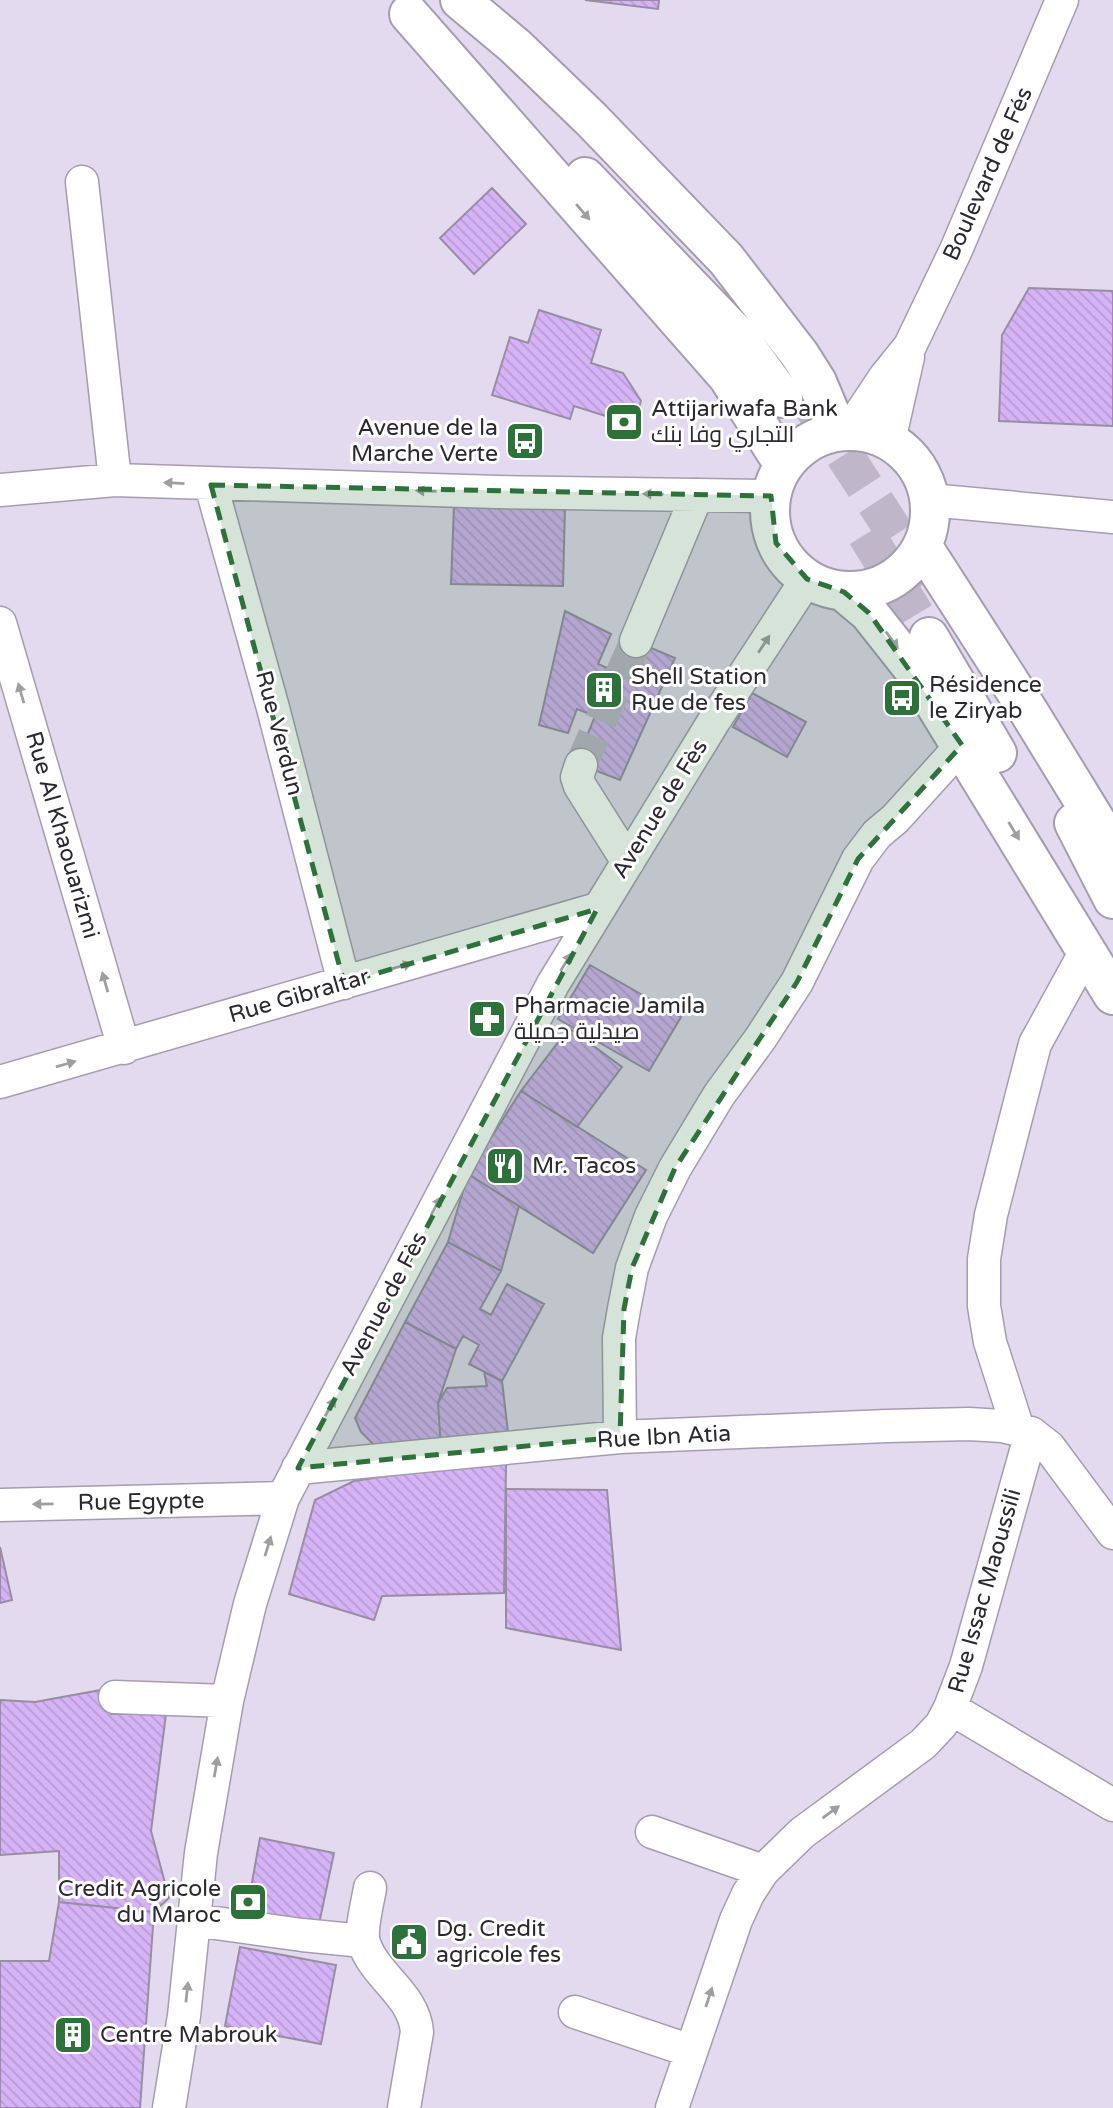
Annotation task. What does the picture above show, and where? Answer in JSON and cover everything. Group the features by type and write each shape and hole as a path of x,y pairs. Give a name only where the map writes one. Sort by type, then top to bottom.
{"main road":[{"path":"402,7 477,66 787,385 757,324 553,111 458,0"},
{"path":"458,0 515,46 726,258 800,355 844,431"},
{"path":"402,7 728,377 777,480"},
{"path":"844,431 870,433 889,441 908,456 923,476 930,500 930,524 923,547 909,567 890,582 867,590 844,592 825,588 807,579 789,564 776,543 770,520 777,480 799,449 818,438 844,431"},
{"path":"923,547 1002,668 1113,849"},
{"path":"844,592 869,613 914,670 1100,947"},
{"path":"1113,899 1073,821 944,634 1100,947 1113,995"}],"street":[{"name":"Boulevard de Fés","path":"889,441 910,346 961,238 1062,0"},
{"path":"82,181 115,480"},
{"name":"Boulevard de Fés","path":"844,431 910,346"},
{"path":"0,490 115,480 211,485 697,495 777,480"},
{"name":"Rue Verdun","path":"211,485 273,708 344,983"},
{"path":"636,641 697,495"},
{"path":"930,500 1113,517"},
{"name":"Avenue de Fès","path":"169,2108 184,2016 201,1853 227,1701 250,1604 283,1498 553,984 597,909 807,579"},
{"name":"Rue Al Khaouarizmi","path":"0,623 124,1048"},
{"path":"620,1437 619,1349 624,1309 632,1268 651,1216 675,1168 719,1095 760,1040 797,982 858,859 877,834 895,819 962,745"},
{"path":"581,765 577,777 580,786 628,862"},
{"name":"Rue Gibraltar","path":"0,1083 597,909"},
{"path":"1100,947 1035,1044 991,1215 984,1259 984,1306 990,1342 1025,1431 1054,1453 1113,1533"},
{"name":"Rue Ibn Atia","path":"298,1468 620,1437 969,1424 1025,1431"},
{"name":"Rue Issac Maoussili","path":"672,2108 736,1920 763,1871 802,1833 923,1744 941,1726 966,1666 1025,1431"},
{"name":"Rue Egypte","path":"0,1505 283,1498"},
{"path":"114,1697 227,1701"},
{"path":"950,1708 1113,1805"},
{"path":"652,1832 763,1871"},
{"path":"370,1888 363,1941 381,1971 413,2011 416,2021 417,2032 404,2108"},
{"path":"194,1920 363,1941"},
{"path":"575,2012 691,2051"}],"highlighted area":[{"path":"211,485 771,496 776,543 807,579 844,592 869,613 962,745 858,859 797,982 675,1168 632,1268 624,1309 620,1437 298,1468 597,909 344,983"}],"building":[{"path":"585,0 659,0 658,9"},
{"path":"492,188 526,224 474,274 440,238"},
{"path":"1029,288 1113,291 1113,426 999,421 1002,335"},
{"path":"539,310 601,330 591,363 623,373 641,401 634,425 574,406 570,419 492,395 510,337 528,343"},
{"path":"454,505 565,508 563,586 451,584"},
{"name":"Shell Station Rue de fes","path":"565,611 611,634 598,664 614,671 630,639 675,658 620,780 576,763 595,716 577,709 568,733 539,725"},
{"path":"752,693 806,722 787,757 733,727"},
{"path":"590,965 681,1017 649,1071 558,1019"},
{"path":"569,1028 622,1067 577,1127 521,1091"},
{"path":"521,1091 646,1170 593,1253 468,1174"},
{"path":"468,1174 519,1206 501,1271 448,1242"},
{"path":"448,1242 501,1271 480,1309 491,1315 507,1284 544,1304 502,1381 469,1364 479,1345 463,1336 456,1349 405,1322"},
{"path":"405,1322 456,1349 438,1403 441,1448 378,1449 361,1432 355,1418"},
{"path":"484,1372 502,1381 509,1441 441,1448 438,1403 447,1388 487,1386"},
{"path":"506,1464 504,1593 382,1596 374,1620 289,1594 315,1500 354,1481 420,1471"},
{"path":"506,1489 607,1490 621,1650 506,1628"},
{"path":"0,1547 12,1600 0,1603"},
{"path":"101,1690 111,1714 166,1714 151,1831 169,1898 154,1912 59,1902 59,1851 0,1855 0,1700 35,1702"},
{"path":"260,1838 334,1853 319,1924 247,1910"},
{"name":"Centre Mabrouk","path":"59,1902 154,1912 140,2108 0,2108 0,1961 49,1961"},
{"path":"240,1947 336,1965 321,2044 225,2026"}],"tunnel":[{"path":"813,407 933,591"},
{"path":"866,534 929,637"},
{"path":"581,765 636,641"}],"place":[{"name":"Attijariwafa Bank التجاري وفا بنك","path":"624,422"},
{"name":"Avenue de la Marche Verte","path":"525,441"},
{"name":"Shell Station Rue de fes","path":"604,690"},
{"name":"Résidence le Ziryab","path":"902,698"},
{"name":"Pharmacie Jamila صيدلية جميلة","path":"487,1019"},
{"name":"Mr. Tacos","path":"505,1166"},
{"name":"Credit Agricole du Maroc","path":"248,1902"},
{"name":"Dg. Credit agricole fes","path":"409,1942"},
{"name":"Centre Mabrouk","path":"73,2035"}]}
